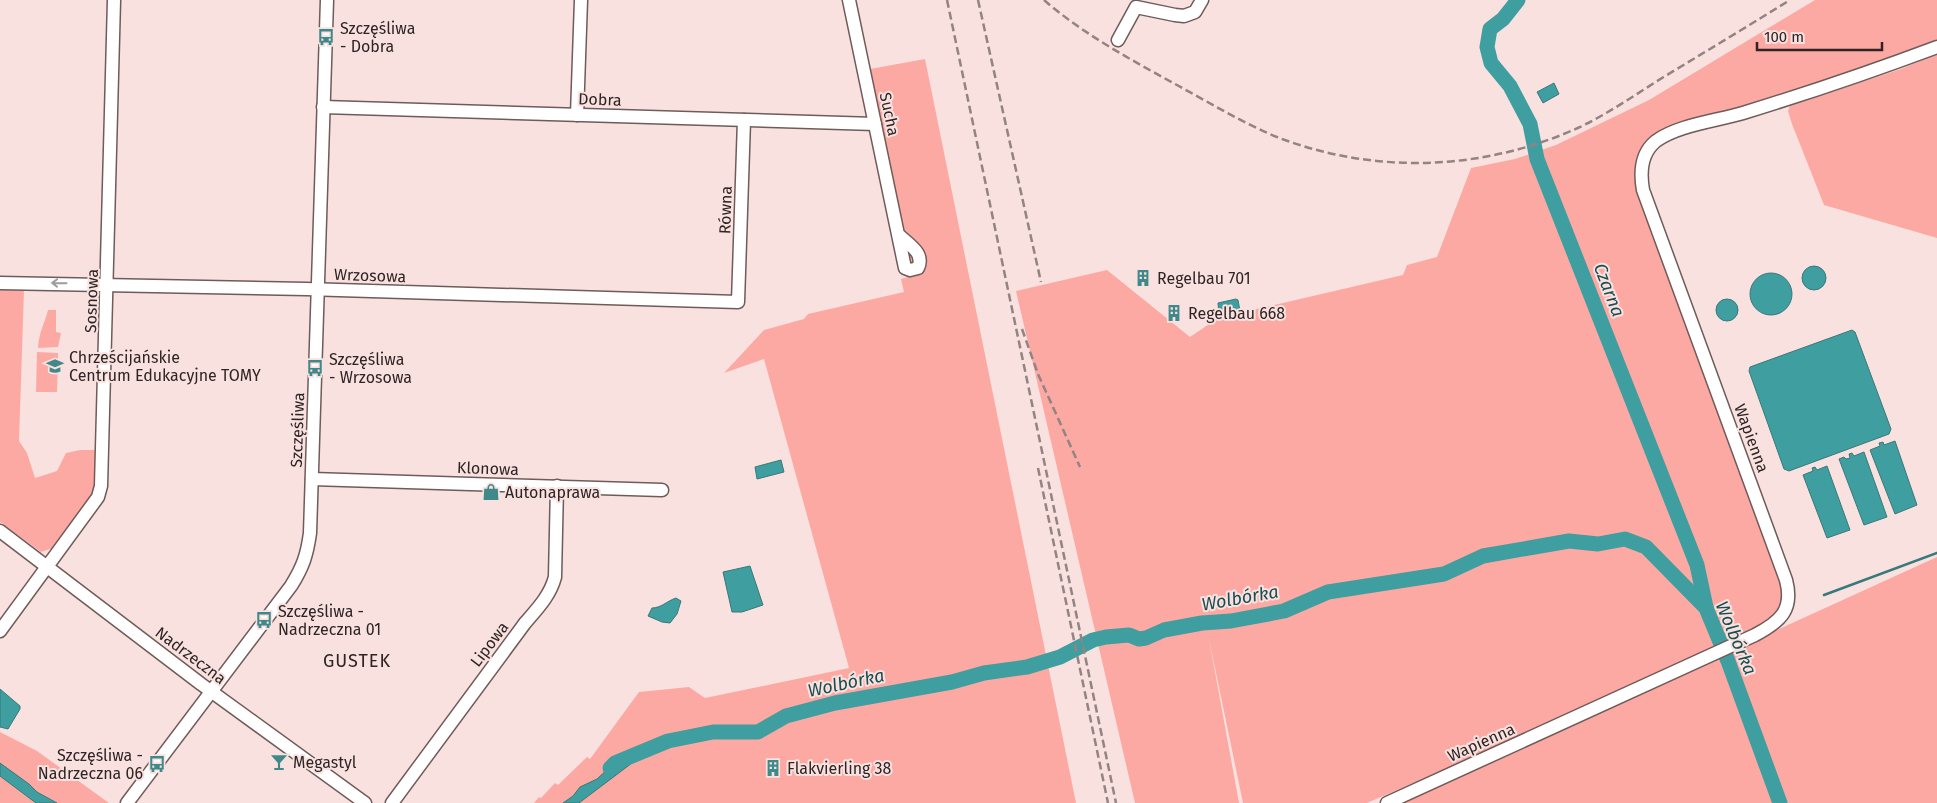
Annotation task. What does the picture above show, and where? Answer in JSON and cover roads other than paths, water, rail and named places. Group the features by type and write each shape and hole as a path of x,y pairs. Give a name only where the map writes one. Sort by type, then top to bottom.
{"street":[{"name":"Sosnowa","path":"0,631 98,497 101,486 108,284 114,0"},
{"name":"Szczęśliwa","path":"127,803 302,570 306,555 310,533 327,0"},
{"path":"577,115 581,0"},
{"name":"Sucha","path":"849,0 899,235"},
{"path":"1118,40 1138,4 1184,16 1195,12 1202,0"},
{"name":"Wapienna","path":"1387,803 1755,635 1772,626 1784,612 1788,604 1788,588 1726,412 1643,190 1641,180 1642,164 1648,149 1656,142 1673,133 1894,64 1937,47"},
{"name":"Dobra","path":"323,107 875,124"},
{"name":"Równa","path":"738,302 744,120"},
{"name":"Wrzosowa","path":"0,283 317,289 738,302"},
{"name":"Klonowa","path":"312,480 662,490"},
{"name":"Lipowa","path":"392,803 514,638 546,598 552,587 555,577 557,486"},
{"name":"Nadrzeczna","path":"0,531 211,691 365,803"}],"water":[{"path":"1554,83 1559,94 1543,103 1537,92"},
{"path":"1814,266 1822,270 1826,278 1822,286 1814,290 1806,286 1802,278 1806,270"},
{"path":"1771,273 1786,279 1792,294 1786,309 1771,315 1756,309 1750,294 1756,279"},
{"path":"1727,299 1735,302 1738,310 1735,318 1727,321 1719,318 1716,310 1719,302"},
{"path":"1238,300 1240,311 1219,315 1218,303"},
{"path":"1852,330 1855,332 1891,429 1889,434 1789,471 1784,469 1749,371 1750,367"},
{"path":"1895,441 1917,505 1895,514 1870,450 1880,446 1879,443 1883,442 1884,445"},
{"path":"1864,452 1887,517 1864,525 1839,459 1844,457 1846,459 1850,458 1849,454 1852,453 1854,456"},
{"path":"781,460 784,472 757,479 755,467"},
{"path":"1827,466 1850,530 1827,538 1803,475 1813,471 1812,468 1815,467 1817,470"},
{"path":"750,566 763,605 742,612 732,612 723,572"},
{"path":"676,598 681,601 677,614 670,623 648,616 652,608"},
{"path":"0,689 20,706 8,729 0,727"},
{"path":"623,755 632,763 579,803 563,803 573,796 580,787 597,779 610,767 614,759"},
{"path":"0,763 37,792 57,803 36,803 0,776"}],"waterway":[{"name":"Czarna","path":"1518,0 1503,19 1490,29 1487,47 1491,63 1510,86 1530,124 1537,159 1697,565 1706,607"},
{"name":"Wolbórka","path":"610,768 615,763 668,741 713,732 758,732 786,716 835,703 952,682 984,673 1027,667 1060,657 1093,640 1106,637 1129,635 1139,639 1146,638 1164,630 1202,623 1231,621 1284,611 1328,592 1444,574 1483,556 1569,541 1598,544 1625,539 1646,547 1706,608 1728,661 1780,803"},
{"path":"1824,595 1937,553"}],"railway":[{"path":"947,0 1116,803"},
{"path":"978,0 1041,282"},
{"path":"1044,0 1098,40 1235,117 1277,137 1314,149 1352,158 1429,163 1468,160 1506,152 1543,142 1580,127 1612,110 1790,0"},
{"path":"1022,329 1038,374 1080,467"},
{"path":"1038,468 1108,803"}],"place":[{"name":"Szczęśliwa - Dobra","path":"326,37"},
{"name":"Regelbau 701","path":"1143,278"},
{"name":"Regelbau 668","path":"1174,313"},
{"name":"Chrześcijańskie Centrum Edukacyjne TOMY","path":"55,366"},
{"name":"Szczęśliwa - Wrzosowa","path":"315,368"},
{"name":"Autonaprawa","path":"491,492"},
{"name":"Szczęśliwa - Nadrzeczna 01","path":"264,620"},
{"name":"Megastyl","path":"279,762"},
{"name":"Szczęśliwa - Nadrzeczna 06","path":"157,764"},
{"name":"Flakvierling 38","path":"773,768"}],"district":[{"name":"GUSTEK","path":"357,661"}]}
